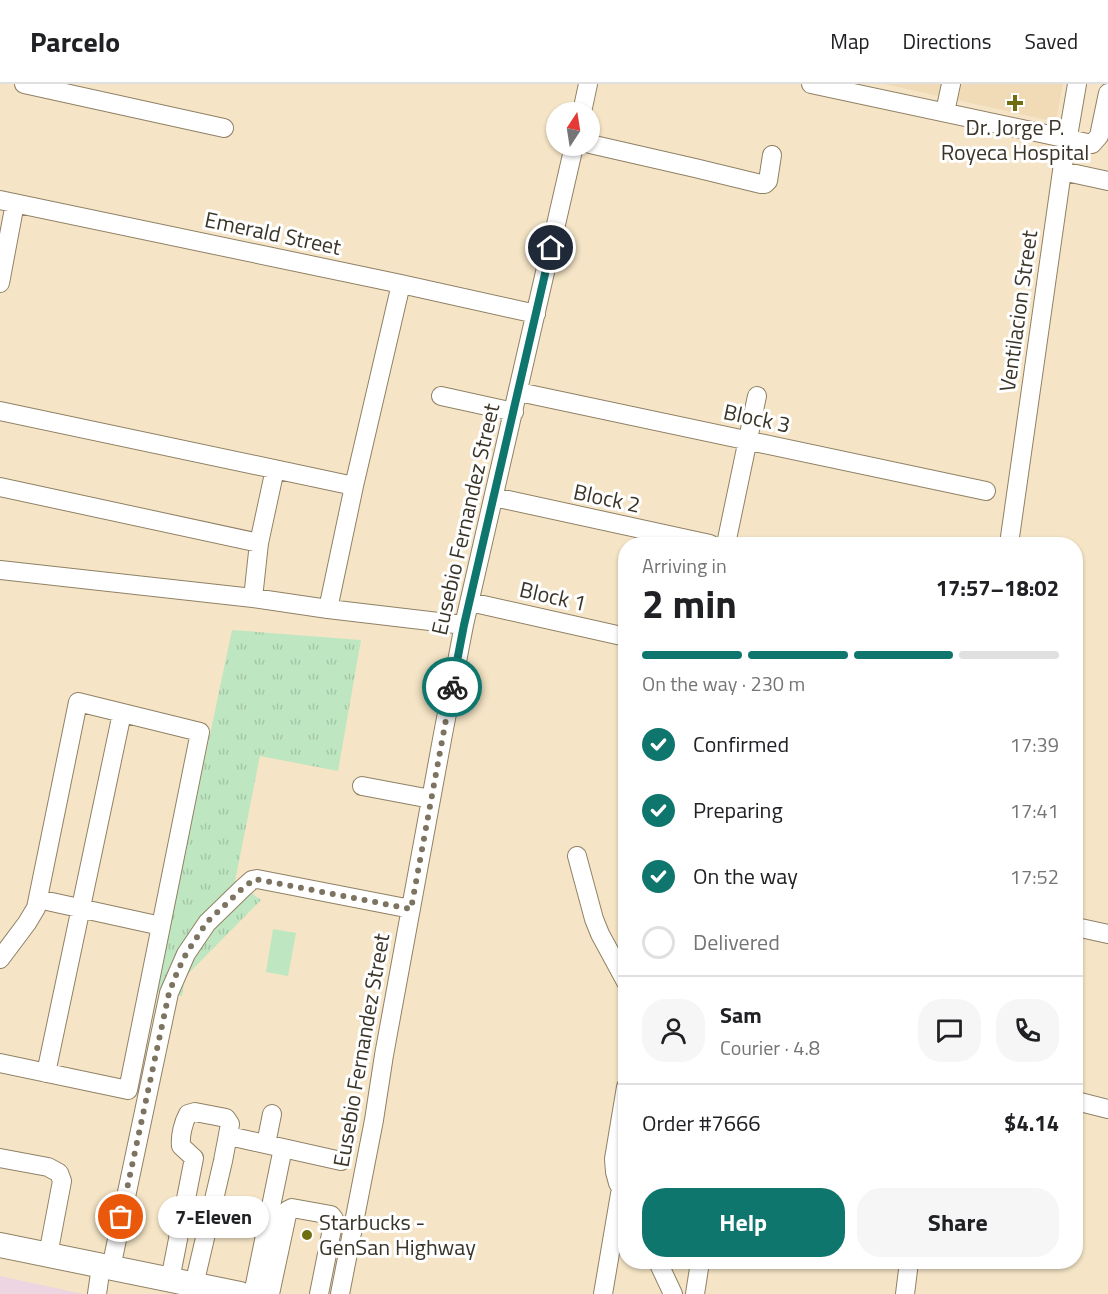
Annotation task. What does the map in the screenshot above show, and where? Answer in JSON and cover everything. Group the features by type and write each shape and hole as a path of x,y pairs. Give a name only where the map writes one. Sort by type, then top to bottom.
{"main road":[{"path":"0,1245 240,1294"}],"street":[{"path":"24,84 224,128"},
{"path":"584,102 588,84"},
{"path":"811,84 1092,144 1099,136 1108,93"},
{"path":"945,112 951,84"},
{"name":"Ventilacion Street","path":"1010,537 1062,171 1077,84"},
{"path":"600,146 761,184 765,184 768,180 772,155"},
{"name":"Eusebio Fernandez Street","path":"340,1294 464,625 572,156"},
{"path":"1062,171 1108,181"},
{"path":"0,284 8,202"},
{"name":"Emerald Street","path":"8,202 536,314"},
{"path":"328,609 401,284"},
{"name":"Block 3","path":"519,392 986,492"},
{"path":"441,396 514,412"},
{"path":"727,537 757,396"},
{"path":"0,411 354,486"},
{"path":"253,598 259,543 275,469"},
{"path":"0,487 259,543"},
{"name":"Block 2","path":"494,497 678,537"},
{"path":"0,570 253,598 464,625"},
{"name":"Block 1","path":"470,602 618,635"},
{"path":"0,959 33,914 38,899 78,702 200,732 128,1090 0,1063"},
{"path":"46,1072 122,713"},
{"path":"362,786 431,799"},
{"path":"577,856 594,919 600,934 618,959"},
{"path":"97,1294 106,1267 169,993 186,954 207,922 252,880 257,879 411,909"},
{"path":"38,899 161,926"},
{"path":"1083,929 1108,934"},
{"path":"1083,1103 1108,1109"},
{"path":"194,1285 223,1161 230,1124 226,1118 195,1112 188,1114 185,1119 181,1146 194,1158 223,1161"},
{"path":"254,1294 274,1146 272,1114"},
{"path":"618,1135 614,1159 618,1180"},
{"path":"228,1136 341,1161"},
{"path":"0,1158 48,1167 59,1173 62,1181 48,1255"},
{"path":"170,1280 194,1158"},
{"path":"270,1294 288,1210 292,1208 331,1215 334,1219 319,1294"},
{"path":"603,1294 618,1218"},
{"path":"661,1269 673,1294"},
{"path":"695,1294 699,1269"},
{"path":"905,1294 908,1269"}],"shaded area":[{"name":"Dr. Jorge P. Royeca Hospital","path":"884,84 1063,84 1056,122"},
{"path":"0,1276 23,1281 83,1294 0,1294"}],"green space":[{"path":"232,630 361,640 338,771 260,756 235,881 261,900 185,977 182,996 156,991"},
{"path":"273,929 296,933 288,976 266,972"}],"way so far":[{"path":"121,1217 169,993 178,970 197,936 207,922 255,879 411,909 452,687"}],"place":[{"name":"Dr. Jorge P. Royeca Hospital","path":"1015,103"},
{"name":"7-Eleven","path":"121,1217"},
{"name":"Starbucks - GenSan Highway","path":"307,1235"}],"route":[{"path":"452,687 464,625 551,248"}]}
